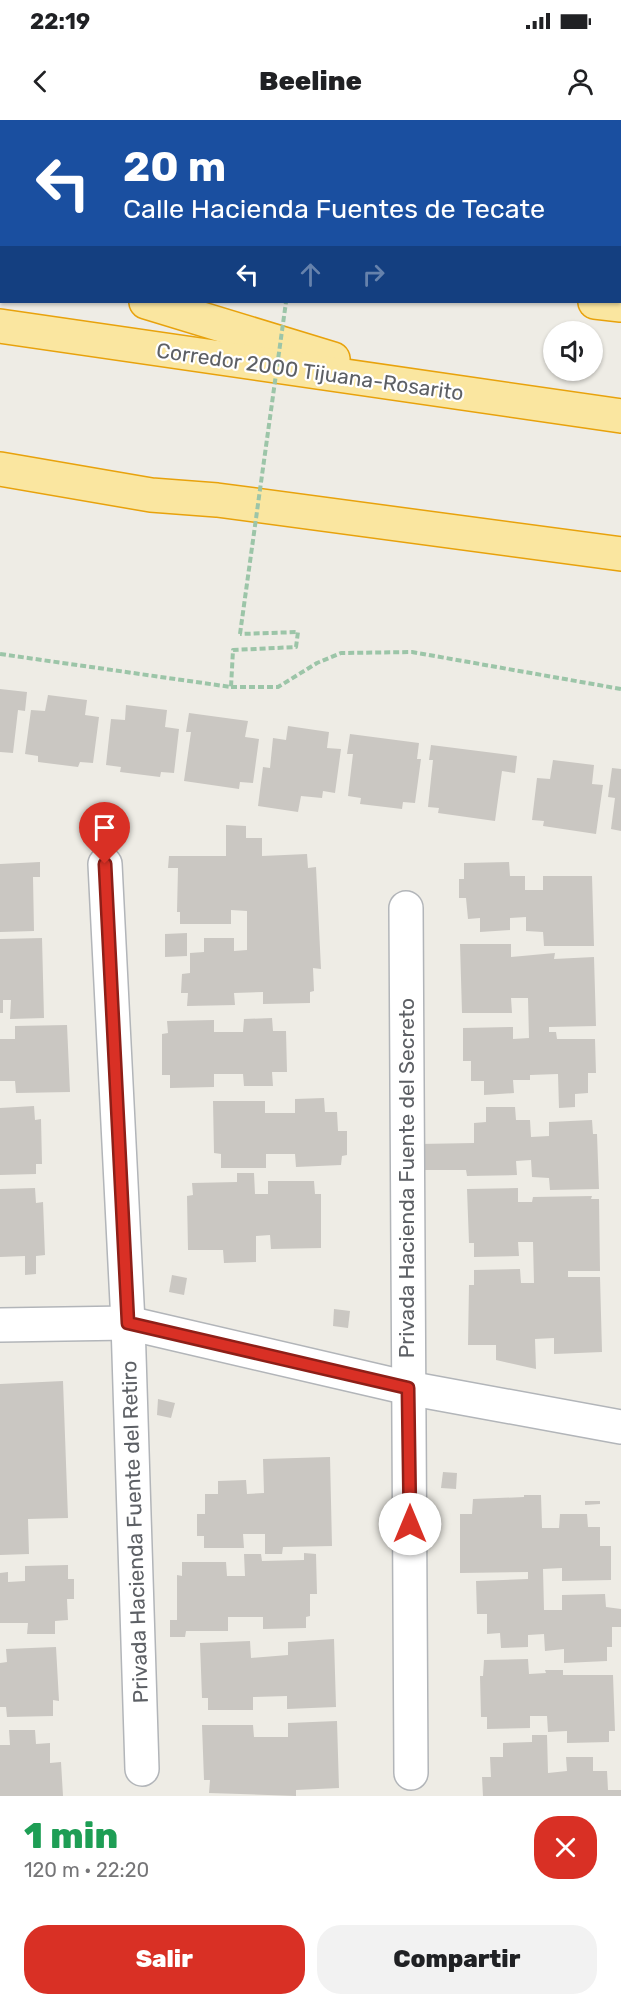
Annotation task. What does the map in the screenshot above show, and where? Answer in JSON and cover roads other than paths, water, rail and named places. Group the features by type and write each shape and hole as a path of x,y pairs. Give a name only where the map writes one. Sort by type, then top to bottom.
{"highway":[{"path":"149,303 441,391"},
{"path":"604,303 621,305"},
{"name":"Corredor 2000 Tijuana-Rosarito","path":"0,326 621,416"},
{"path":"0,469 152,495 217,501 621,554"},
{"path":"0,490 217,501"}],"street":[{"name":"Privada Hacienda Fuente del Retiro","path":"105,864 128,1323 142,1769"},
{"name":"Privada Hacienda Fuente del Secreto","path":"406,908 411,1773"},
{"path":"0,1325 128,1323 408,1388 621,1427"}]}
